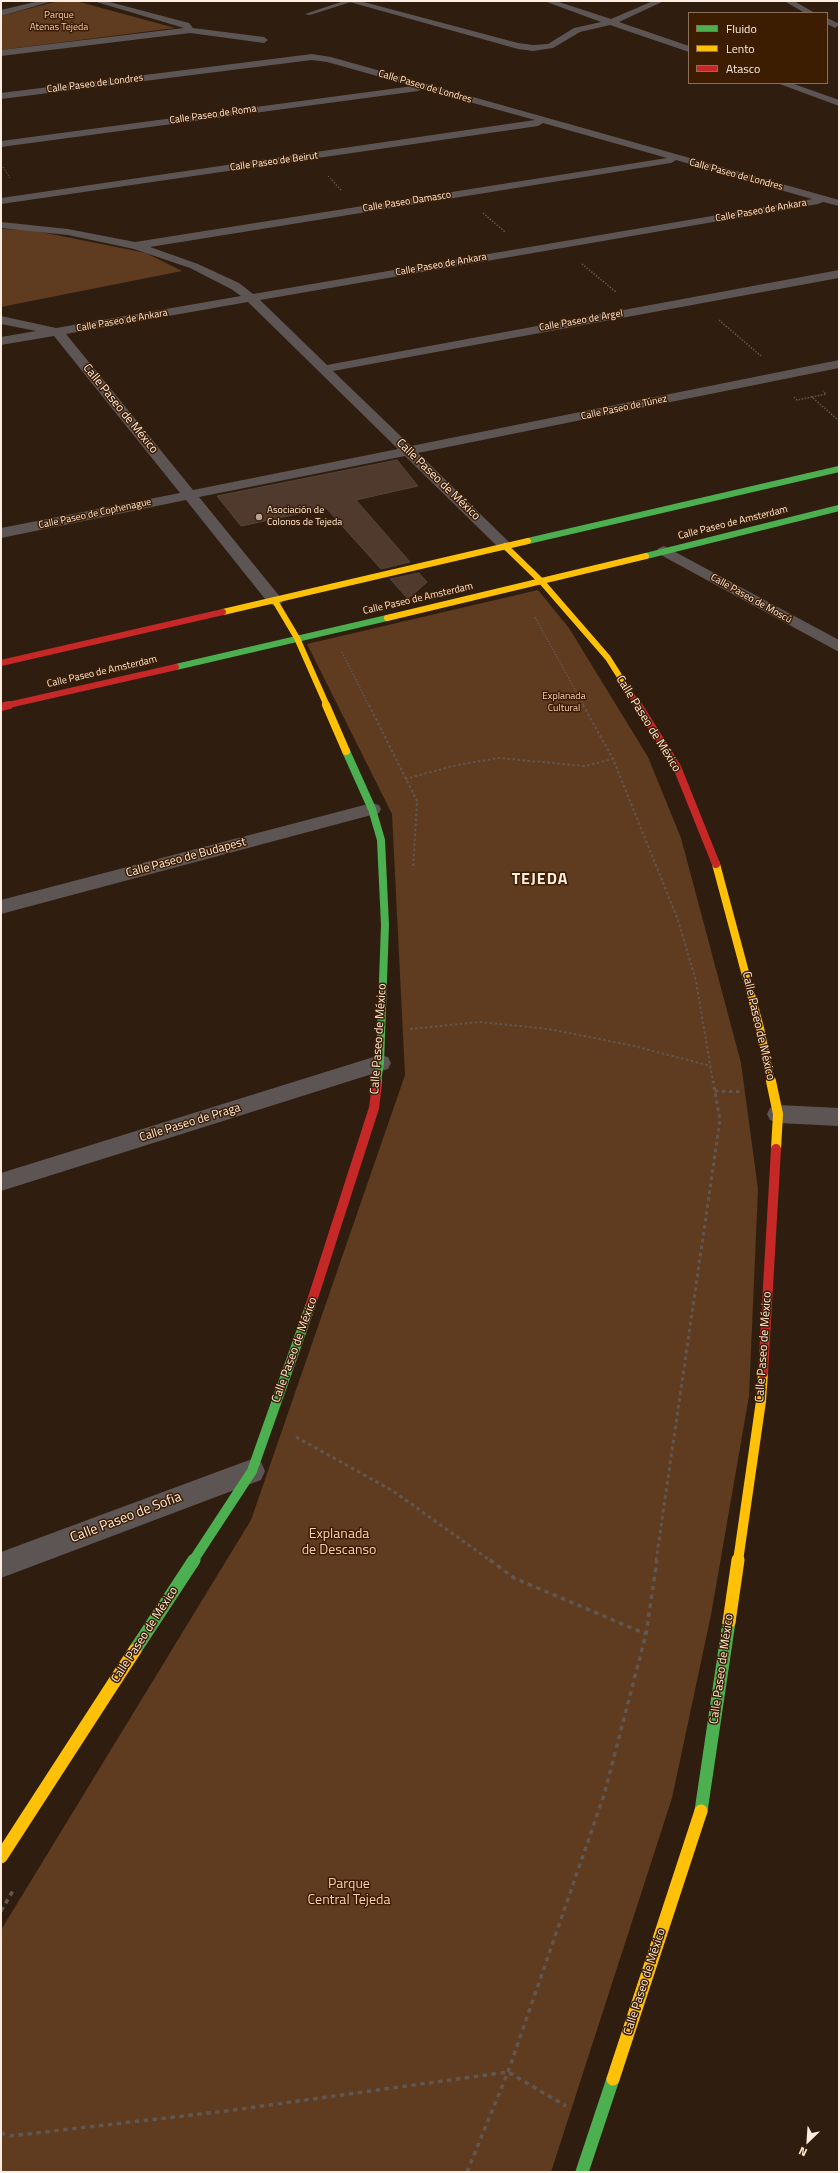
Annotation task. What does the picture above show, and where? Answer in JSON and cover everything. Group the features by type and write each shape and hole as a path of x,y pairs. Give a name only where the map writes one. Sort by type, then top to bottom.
{"main road":[{"path":"1,663 275,601 839,469"},
{"name":"Calle Paseo de Amsterdam","path":"1,707 542,582 839,508"},
{"name":"Calle Paseo de México","path":"505,546 542,582 608,658 677,767 717,866 760,1028 778,1114 761,1401 701,1812 582,2172"},
{"name":"Calle Paseo de México","path":"1,1857 252,1471 327,1260 374,1108 380,1063 385,925 381,840 372,808 297,638 275,601"}],"street":[{"path":"1,13 49,1"},
{"path":"97,1 186,25 190,30"},
{"path":"351,1 518,46 533,48 550,46 577,30 612,22 660,1"},
{"path":"548,1 688,50"},
{"path":"788,1 809,12"},
{"path":"1,53 190,30 264,40"},
{"name":"Calle Paseo de Londres","path":"1,96 312,57 328,59 839,204"},
{"path":"785,84 839,103"},
{"name":"Calle Paseo de Roma","path":"1,144 426,87"},
{"name":"Calle Paseo de Beirut","path":"1,201 546,122"},
{"name":"Calle Paseo Damasco","path":"137,246 678,159"},
{"name":"Calle Paseo de Ankara","path":"1,342 543,247 825,200"},
{"name":"Calle Paseo de México","path":"1,225 68,232 137,246 194,266 235,286 252,298 505,546"},
{"name":"Calle Paseo de Argel","path":"324,369 839,274"},
{"path":"1,320 58,332"},
{"name":"Calle Paseo de México","path":"58,332 275,601"},
{"name":"Calle Paseo de Túnez","path":"189,494 409,452 839,364"},
{"name":"Calle Paseo de Cophenague","path":"1,533 189,494"},
{"name":"Calle Paseo de Moscú","path":"664,551 839,647"},
{"name":"Calle Paseo de Budapest","path":"1,907 372,808"},
{"name":"Calle Paseo de Praga","path":"1,1182 380,1063"},
{"path":"778,1114 839,1117"},
{"name":"Calle Paseo de Sofia","path":"1,1565 252,1471"}],"lane":[{"path":"308,14 351,1"}],"path":[{"path":"323,154 336,167 322,170 345,195 357,194 371,208"},
{"path":"450,196 464,208 476,207 510,237 496,239 512,253"},
{"path":"543,247 566,263 580,262 616,292 629,290 652,308"},
{"path":"683,303 706,321 717,319 762,357 776,355 798,372"},
{"path":"769,378 797,400 812,397 839,421"},
{"path":"467,2172 508,2072 604,1795 646,1634 720,1120 696,981 678,920 613,758 534,615"},
{"path":"340,648 417,801 413,872"},
{"path":"405,779 457,764 499,758 525,759 584,766 613,758"},
{"path":"403,1030 480,1022 548,1029 630,1045 711,1066"},
{"path":"293,1444 299,1429"},
{"path":"296,1437 393,1491 514,1578 646,1634"},
{"path":"1,1911 17,1884"},
{"path":"1,2134 10,2136 211,2112 508,2072 598,2125"}],"green space":[{"name":"Parque Atenas Tejeda","path":"58,1 76,1 175,28 1,50 1,16"},
{"path":"1,229 31,230 146,253 182,271 1,307"},
{"name":"Parque Central Tejeda","path":"538,590 569,628 648,757 681,838 741,1063 758,1189 749,1396 711,1615 672,1798 551,2172 1,2172 1,1930 251,1520 405,1075 392,814 307,644"}],"building":[{"name":"Asociación de Colonos de Tejeda","path":"397,460 418,486 356,500 410,562 381,569 326,508 241,526 217,496"},
{"path":"419,573 427,582 408,599 390,579"}],"traffic: fast":[{"path":"528,541 839,469"},
{"path":"646,556 839,508"},
{"path":"176,667 387,618"},
{"path":"346,751 372,809 381,840 385,925 380,1063 377,1084"},
{"path":"135,1650 252,1471 311,1304"},
{"path":"701,1811 729,1622"},
{"path":"582,2172 613,2079"}],"traffic: slow":[{"path":"223,612 528,541"},
{"path":"505,546 542,582 608,658 632,696"},
{"path":"387,618 646,556"},
{"path":"275,601 297,638 346,751"},
{"path":"716,864 760,1028 778,1114 776,1149"},
{"path":"729,1622 761,1401 763,1373"},
{"path":"1,1857 135,1650"},
{"path":"613,2079 701,1811"}],"traffic: jam":[{"path":"1,663 223,612"},
{"path":"1,707 176,667"},
{"path":"632,696 677,767 716,864"},
{"path":"311,1304 374,1108 377,1084"},
{"path":"763,1373 776,1149"}],"place":[{"name":"Asociación de Colonos de Tejeda","path":"259,517"}],"district":[{"name":"TEJEDA","path":"540,880"}],"park label":[{"name":"Explanada Cultural","path":"564,702"},
{"name":"Explanada de Descanso","path":"339,1544"}]}
